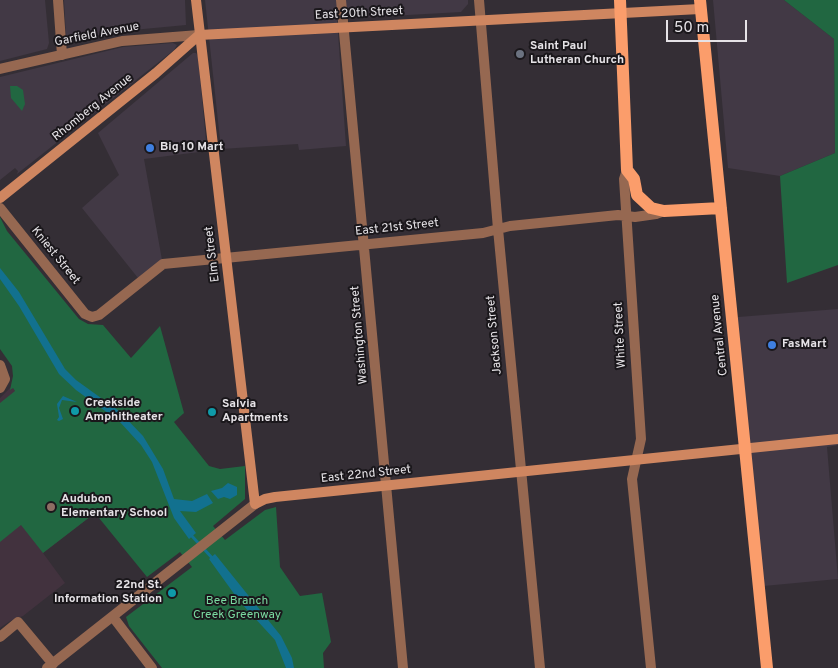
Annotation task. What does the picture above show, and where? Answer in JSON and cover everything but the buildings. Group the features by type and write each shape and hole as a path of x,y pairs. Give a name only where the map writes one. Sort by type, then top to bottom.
{"main road":[{"name":"White Street","path":"620,0 627,170"},
{"name":"Central Avenue","path":"700,5 767,668"},
{"path":"627,170 634,179 637,195 643,202 651,208 664,211"},
{"name":"East 21st Street","path":"664,211 721,208"}],"street":[{"path":"58,0 62,55"},
{"name":"Elm Street","path":"196,0 199,35 204,51 255,504"},
{"name":"Washington Street","path":"341,0 404,668"},
{"name":"Jackson Street","path":"479,0 520,472 540,668"},
{"name":"East 20th Street","path":"199,35 621,14 700,5"},
{"name":"Garfield Avenue","path":"0,69 122,41 199,35"},
{"name":"Rhomberg Avenue","path":"0,198 156,73 199,35"},
{"name":"White Street","path":"627,170 624,179 641,439 632,479 651,668"},
{"name":"Kniest Street","path":"0,208 85,314 92,317"},
{"name":"East 21st Street","path":"92,317 99,315 163,264 483,233 498,229 566,220 618,215 627,217 656,214 664,211"},
{"path":"0,365 5,378 0,388"},
{"name":"East 22nd Street","path":"50,666 265,498 386,486 450,477 636,461 838,439"},
{"path":"112,617 152,668"},
{"path":"0,637 18,622 50,666"}],"shaded area":[{"path":"0,0 45,0 49,43 47,49 0,61"},
{"path":"64,0 185,0 186,25 122,31 73,40 66,36"},
{"path":"205,0 468,0 468,4 461,12 337,19 346,146 299,150 298,144 221,149"},
{"path":"713,0 784,0 834,39 835,153 780,176 728,168"},
{"path":"173,43 177,45 174,50 17,174 18,171 15,168 0,180 0,77 123,47"},
{"path":"193,53 196,53 198,56 207,151 144,159 162,260 138,278 82,208 119,175 98,133"},
{"path":"838,309 838,445 827,447 838,579 753,587 726,318"},
{"name":"Audubon Elementary School","path":"12,386 95,513 43,553 65,583 23,616 10,621 0,628 0,398"}],"green space":[{"path":"784,0 838,0 838,265 787,283 780,176 835,153 834,39"},
{"path":"10,86 17,86 23,90 25,104 22,111 11,98"},
{"name":"Bee Branch Creek Greenway","path":"0,217 7,231 79,319 88,324 103,325 131,358 160,326 184,413 174,422 209,466 220,469 245,466 245,499 213,526 225,540 265,510 276,507 280,567 300,596 322,593 331,642 323,653 324,668 162,668 129,626 126,617 192,567 180,552 147,577 95,513 43,553 21,525 0,542 0,403 15,391 13,388 10,390 13,376 12,366 0,349"}],"water":[{"path":"0,268 19,292 65,369 76,380 119,411 143,436 163,469 174,499 192,501 207,494 213,503 196,512 180,511 196,533 189,539 174,518 152,462 141,445 119,421 76,390 59,374 19,306 0,279"},
{"path":"63,396 77,402 62,400 59,408 63,419 59,421 57,420 59,417 57,404"},
{"path":"228,483 237,487 237,495 230,499 224,497 218,499 211,491 222,488"},
{"path":"215,554 281,636 292,658 294,668 286,668 275,640 240,602 209,559"}],"waterway":[{"path":"190,534 214,560"}],"place":[{"name":"Saint Paul Lutheran Church","path":"520,54"},
{"name":"Big 10 Mart","path":"150,148"},
{"name":"FasMart","path":"772,345"},
{"name":"Creekside Amphitheater","path":"75,411"},
{"name":"Salvia Apartments","path":"212,412"},
{"name":"Audubon Elementary School","path":"51,507"},
{"name":"22nd St. Information Station","path":"172,593"}]}
